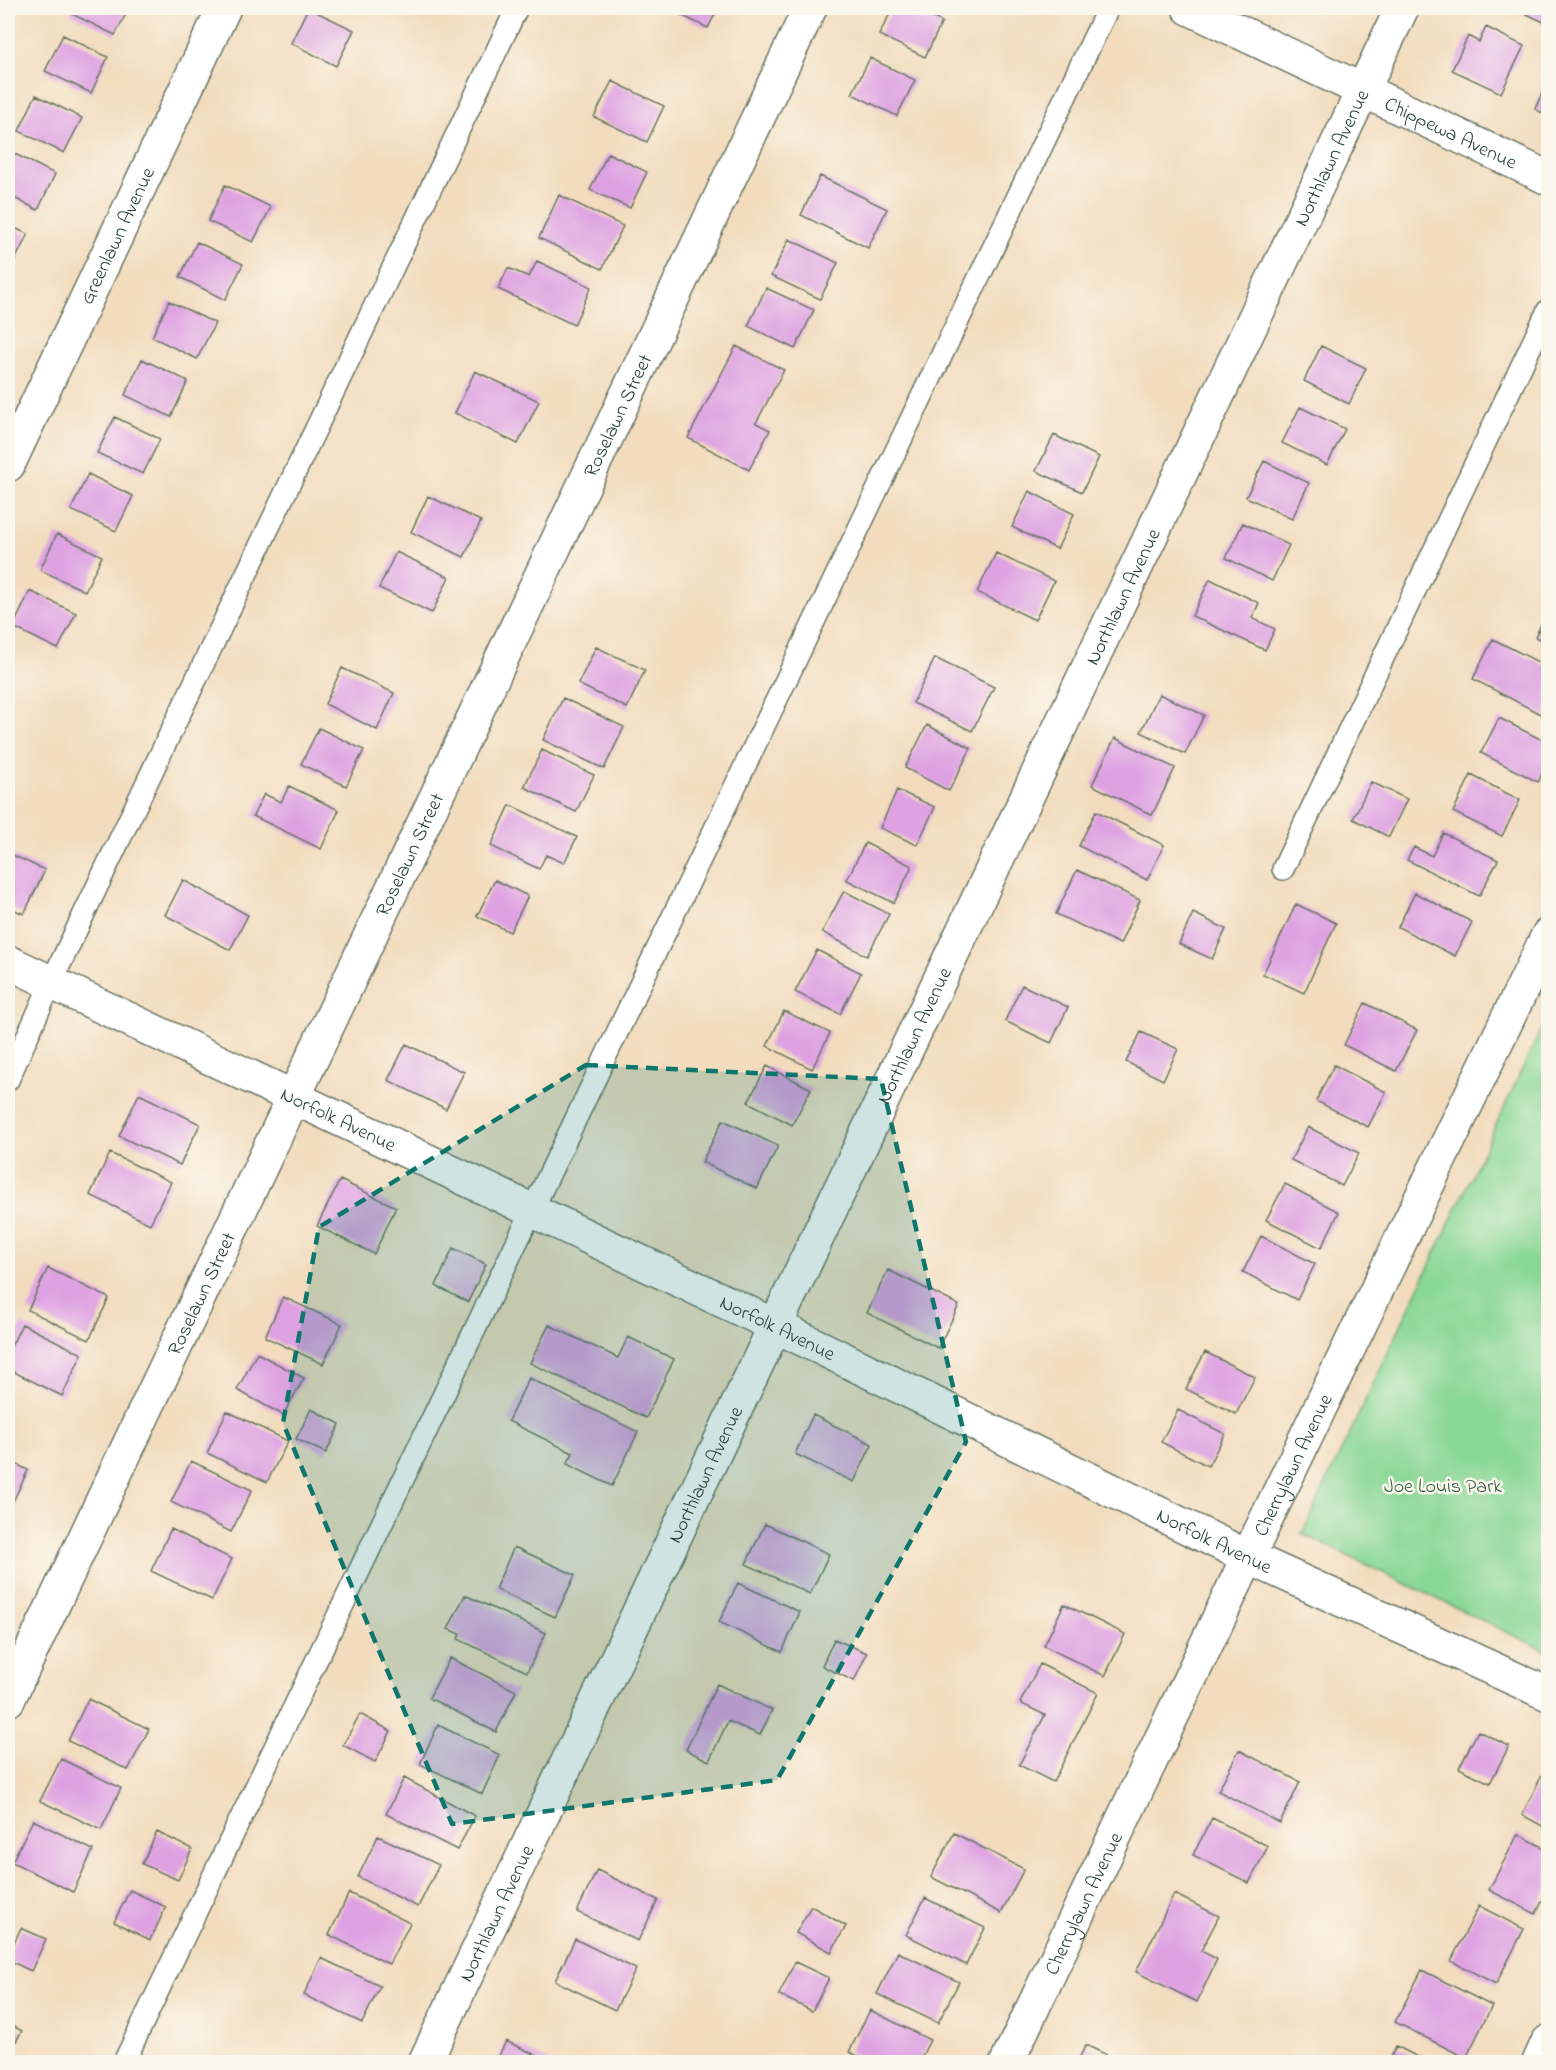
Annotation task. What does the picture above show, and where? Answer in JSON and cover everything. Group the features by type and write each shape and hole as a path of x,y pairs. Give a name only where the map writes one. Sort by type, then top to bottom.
{"street":[{"name":"Greenlawn Avenue","path":"8,465 224,8"},
{"name":"Roselawn Street","path":"8,1700 810,8"},
{"name":"Chippewa Avenue","path":"1189,8 1548,178"},
{"name":"Northlawn Avenue","path":"425,2062 1402,8"},
{"name":"Cherrylawn Avenue","path":"1007,2062 1548,935"},
{"name":"Norfolk Avenue","path":"8,962 776,1326 1248,1557 1548,1694"},
{"path":"1539,2062 1548,2042"}],"lane":[{"path":"8,1080 51,983 517,8"},
{"path":"124,2062 1108,8"},
{"path":"1283,869 1548,310"}],"highlighted area":[{"path":"586,1065 881,1079 966,1442 777,1780 452,1824 283,1423 319,1227"}],"green space":[{"name":"Joe Louis Park","path":"1548,1015 1548,1652 1302,1534"}],"building":[{"path":"73,8 129,8 115,35 70,13"},
{"path":"308,8 354,30 336,66 291,43"},
{"path":"666,8 718,8 708,28"},
{"path":"893,8 913,8 942,22 925,57 879,35"},
{"path":"1514,8 1548,8 1548,24"},
{"path":"1486,27 1524,46 1501,93 1452,70 1468,36 1479,42"},
{"path":"63,35 108,57 91,93 45,71"},
{"path":"870,58 915,80 897,116 852,94"},
{"path":"1548,79 1548,116 1535,109"},
{"path":"612,81 664,106 647,142 594,117"},
{"path":"36,95 82,118 64,153 19,131"},
{"path":"11,152 55,174 38,210 8,195 8,158"},
{"path":"608,153 647,172 630,208 590,190"},
{"path":"820,176 887,209 868,248 801,215"},
{"path":"225,185 271,207 253,242 208,221"},
{"path":"559,195 623,226 602,269 539,238"},
{"path":"8,225 28,234 10,270 8,269"},
{"path":"789,239 838,263 820,299 771,276"},
{"path":"197,242 243,264 225,300 180,277"},
{"path":"537,261 591,287 574,325 498,289 508,268 529,277"},
{"path":"766,288 814,310 795,349 748,326"},
{"path":"169,301 215,323 197,359 152,337"},
{"path":"736,346 784,370 756,423 770,430 749,470 688,438"},
{"path":"1321,346 1366,368 1349,404 1304,381"},
{"path":"142,359 188,381 171,417 125,395"},
{"path":"475,371 539,401 518,444 455,413"},
{"path":"1300,407 1345,429 1327,465 1282,443"},
{"path":"115,417 160,439 143,474 97,453"},
{"path":"1054,435 1099,457 1082,492 1036,471"},
{"path":"1264,461 1309,483 1292,519 1246,497"},
{"path":"88,474 133,496 116,531 71,510"},
{"path":"1029,491 1074,514 1057,549 1012,527"},
{"path":"428,496 481,521 464,557 411,532"},
{"path":"1243,523 1289,545 1272,581 1226,558"},
{"path":"57,534 102,556 85,591 40,570"},
{"path":"396,552 449,577 432,613 379,588"},
{"path":"996,553 1054,581 1035,620 977,592"},
{"path":"1210,579 1259,603 1252,618 1275,629 1265,650 1192,616"},
{"path":"30,591 76,613 58,649 13,627"},
{"path":"1548,610 1548,643 1535,637"},
{"path":"1493,639 1548,667 1548,718 1473,679"},
{"path":"596,647 645,670 627,708 578,684"},
{"path":"935,658 994,687 972,731 913,703"},
{"path":"342,668 394,693 377,730 325,704"},
{"path":"1159,694 1204,715 1185,754 1141,732"},
{"path":"563,698 624,727 604,769 543,740"},
{"path":"1499,718 1548,743 1548,760 1538,782 1481,753"},
{"path":"927,725 971,748 949,791 905,768"},
{"path":"319,728 364,750 346,786 301,764"},
{"path":"1115,738 1175,768 1152,815 1092,785"},
{"path":"542,750 594,775 576,812 524,787"},
{"path":"1471,775 1520,800 1502,836 1453,812"},
{"path":"1371,782 1407,799 1389,837 1353,819"},
{"path":"289,786 339,810 321,849 253,816 264,794 281,802"},
{"path":"897,790 935,807 917,845 880,828"},
{"path":"510,805 577,837 564,863 546,855 539,869 491,846"},
{"path":"1096,811 1164,845 1147,880 1079,846"},
{"path":"1443,833 1498,860 1479,896 1407,860 1414,847 1432,856"},
{"path":"865,843 912,866 894,903 847,880"},
{"path":"8,853 45,870 24,914 8,907"},
{"path":"1077,870 1140,900 1120,944 1056,914"},
{"path":"183,880 248,915 230,950 165,915"},
{"path":"495,880 528,896 510,932 477,916"},
{"path":"844,891 889,914 867,956 822,932"},
{"path":"1415,893 1472,922 1455,956 1398,927"},
{"path":"1296,904 1336,923 1304,993 1263,974"},
{"path":"1193,913 1226,929 1212,959 1179,944"},
{"path":"817,950 861,973 840,1014 795,992"},
{"path":"1022,985 1068,1007 1051,1043 1005,1021"},
{"path":"1365,1003 1417,1030 1396,1071 1344,1045"},
{"path":"784,1011 830,1033 812,1069 767,1046"},
{"path":"1141,1032 1178,1049 1163,1080 1126,1062"},
{"path":"406,1044 464,1072 446,1109 388,1080"},
{"path":"1334,1065 1386,1092 1368,1127 1316,1101"},
{"path":"767,1066 811,1089 792,1125 748,1102"},
{"path":"139,1094 200,1124 180,1165 119,1136"},
{"path":"723,1120 778,1146 757,1189 702,1162"},
{"path":"1308,1127 1359,1153 1342,1186 1291,1160"},
{"path":"110,1153 171,1182 150,1224 90,1195"},
{"path":"340,1180 396,1207 374,1254 317,1226"},
{"path":"1285,1184 1339,1212 1321,1248 1266,1220"},
{"path":"1261,1236 1315,1264 1297,1300 1243,1272"},
{"path":"453,1248 486,1264 468,1302 436,1286"},
{"path":"48,1268 109,1298 89,1340 28,1310"},
{"path":"888,1270 959,1305 938,1348 867,1313"},
{"path":"283,1297 342,1324 323,1364 265,1337"},
{"path":"22,1324 82,1354 62,1396 8,1369 8,1353"},
{"path":"549,1325 618,1358 628,1337 674,1359 646,1418 530,1363"},
{"path":"1205,1352 1255,1377 1236,1414 1186,1389"},
{"path":"257,1353 304,1378 283,1415 237,1390"},
{"path":"529,1378 638,1432 612,1486 567,1464 573,1453 508,1421"},
{"path":"311,1409 340,1424 326,1453 296,1439"},
{"path":"1178,1410 1225,1434 1208,1466 1161,1442"},
{"path":"227,1411 288,1441 267,1482 207,1453"},
{"path":"813,1415 872,1444 854,1482 795,1454"},
{"path":"8,1460 28,1470 8,1512"},
{"path":"191,1461 252,1490 231,1532 171,1502"},
{"path":"765,1524 829,1554 810,1594 746,1564"},
{"path":"171,1529 232,1559 212,1600 151,1571"},
{"path":"514,1547 575,1575 555,1617 495,1589"},
{"path":"738,1583 800,1612 782,1652 719,1622"},
{"path":"465,1595 546,1633 527,1672 458,1639 460,1634 448,1629"},
{"path":"1064,1604 1125,1634 1105,1676 1044,1646"},
{"path":"834,1639 867,1653 854,1681 822,1666"},
{"path":"450,1658 516,1691 496,1732 429,1698"},
{"path":"1040,1664 1098,1693 1053,1782 1019,1765 1045,1715 1020,1703"},
{"path":"717,1684 772,1710 760,1735 728,1721 709,1761 686,1750"},
{"path":"88,1699 149,1729 128,1770 68,1741"},
{"path":"360,1714 391,1731 375,1762 343,1745"},
{"path":"438,1725 500,1755 482,1794 420,1764"},
{"path":"1478,1731 1509,1746 1490,1783 1459,1768"},
{"path":"1239,1750 1300,1782 1280,1823 1218,1791"},
{"path":"61,1759 121,1788 101,1830 40,1801"},
{"path":"1548,1763 1548,1829 1522,1815"},
{"path":"404,1778 475,1816 457,1850 386,1814"},
{"path":"1212,1818 1268,1846 1249,1883 1193,1855"},
{"path":"33,1820 93,1850 73,1892 12,1862"},
{"path":"157,1832 192,1849 178,1880 142,1864"},
{"path":"954,1833 1024,1869 1001,1913 931,1877"},
{"path":"1518,1834 1548,1850 1548,1888 1536,1914 1489,1890"},
{"path":"378,1836 439,1865 418,1907 358,1877"},
{"path":"597,1870 658,1900 638,1941 577,1912"},
{"path":"130,1890 166,1907 150,1940 114,1922"},
{"path":"349,1893 410,1923 389,1964 329,1935"},
{"path":"1174,1894 1219,1916 1201,1951 1217,1959 1197,2002 1136,1972"},
{"path":"925,1898 985,1928 966,1965 906,1935"},
{"path":"811,1906 846,1926 831,1952 796,1933"},
{"path":"1479,1906 1524,1929 1496,1984 1451,1961"},
{"path":"21,1928 46,1939 31,1971 8,1960"},
{"path":"575,1939 636,1969 615,2010 555,1981"},
{"path":"898,1952 959,1982 938,2023 877,1994"},
{"path":"321,1958 380,1986 362,2023 304,1995"},
{"path":"795,1962 829,1978 812,2011 779,1995"},
{"path":"1422,1970 1492,2006 1466,2058 1395,2022"},
{"path":"870,2010 930,2040 919,2062 871,2062 849,2052"},
{"path":"8,2023 22,2031 11,2050 8,2048"},
{"path":"506,2041 551,2062 496,2062"},
{"path":"1086,2045 1121,2062 1077,2062"},
{"path":"1396,2046 1428,2062 1388,2062"}]}
